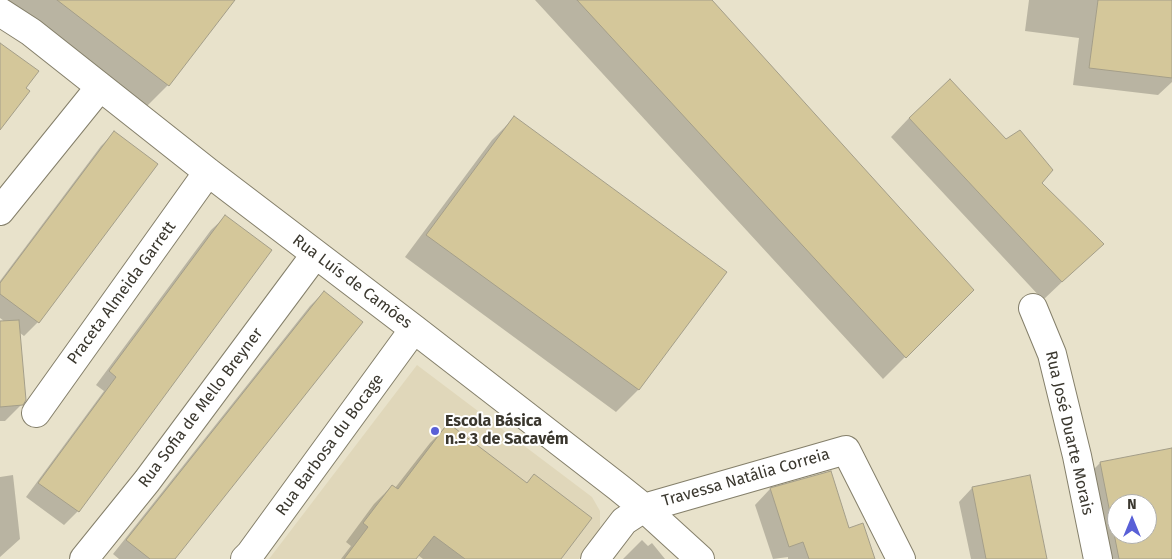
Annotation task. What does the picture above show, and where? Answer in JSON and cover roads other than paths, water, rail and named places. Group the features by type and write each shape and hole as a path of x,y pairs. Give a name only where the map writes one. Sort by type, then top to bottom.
{"street":[{"name":"Rua Luís de Camões","path":"0,12 30,32 208,172 644,508 700,559"},
{"path":"0,211 100,87"},
{"name":"Praceta Almeida Garrett","path":"36,413 208,172"},
{"name":"Rua Sofia de Mello Breyner","path":"84,559 147,482 315,254"},
{"name":"Rua José Duarte Morais","path":"1033,308 1052,354 1077,456 1098,559"},
{"name":"Rua Barbosa du Bocage","path":"245,559 414,329"},
{"name":"Travessa Natália Correia","path":"644,508 846,450 901,559"},
{"path":"594,559 624,521 644,508"}],"place":[{"name":"Escola Básica n.º 3 de Sacavém","path":"435,431"}]}
